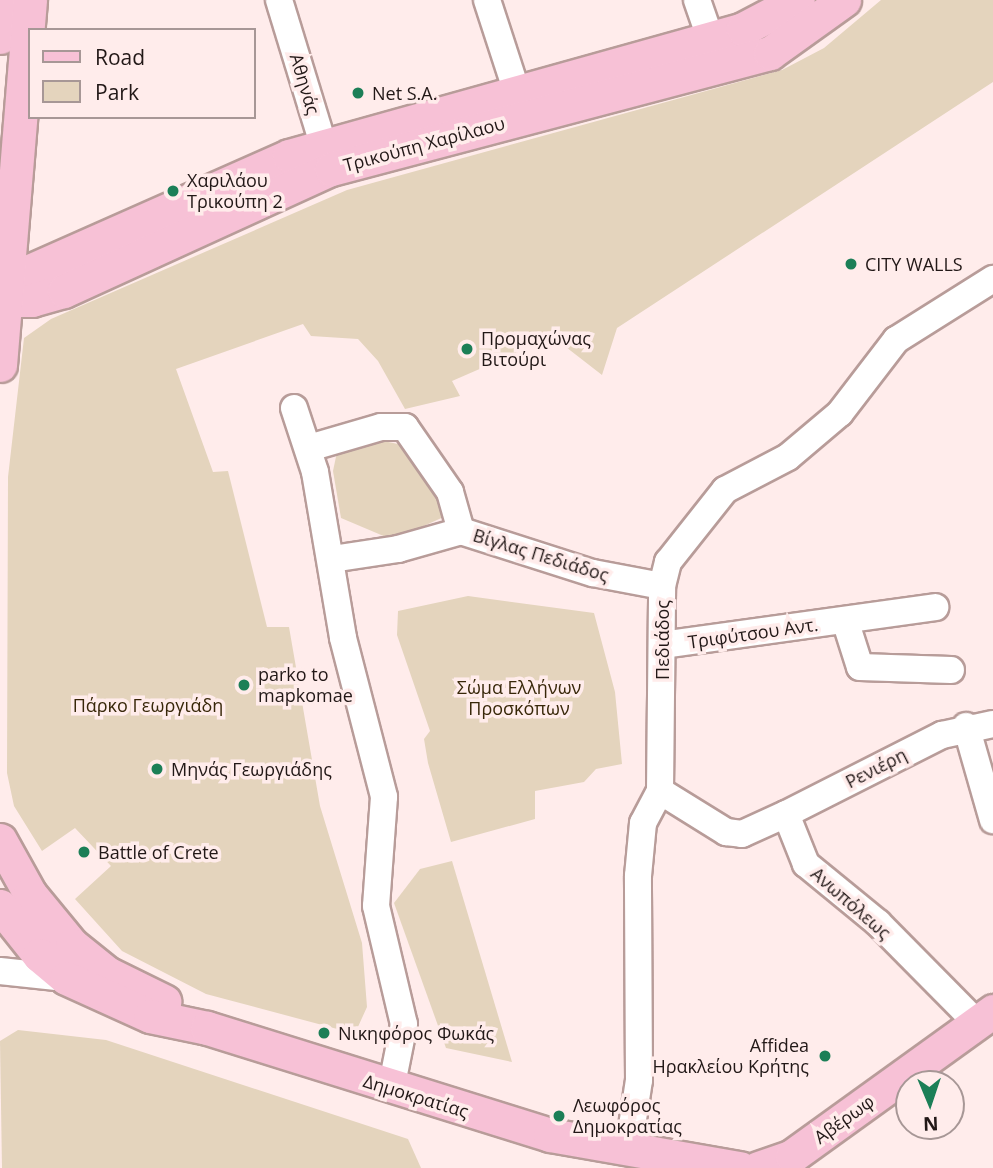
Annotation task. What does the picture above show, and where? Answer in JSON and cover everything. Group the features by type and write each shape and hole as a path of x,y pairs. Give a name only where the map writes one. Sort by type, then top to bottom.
{"main road":[{"path":"0,37 3,0"},
{"path":"0,365 3,291 13,228 30,0"},
{"name":"Τρικούπη Χαρίλαου","path":"715,53 798,0"},
{"name":"Τρικούπη Χαρίλαου","path":"3,291 64,256 327,156 715,53 790,44 844,0"},
{"name":"Τρικούπη Χαρίλαου","path":"3,291 64,291 327,156"},
{"path":"13,228 34,246 64,256"},
{"name":"Δημοκρατίας","path":"0,840 30,894 72,945 107,973 207,1028"},
{"name":"Δημοκρατίας","path":"0,906 39,955 66,978 150,1016 207,1028 391,1089 626,1160"},
{"name":"Αβέρωφ","path":"758,1168 792,1156 984,1016"},
{"path":"626,1160 740,1168"}],"street":[{"name":"Αθηνάς","path":"279,0 327,156"},
{"path":"487,0 521,105"},
{"path":"697,0 715,53"},
{"name":"Πεδιάδος","path":"626,1160 639,1080 639,859 643,823 660,792 662,586 675,551 725,490 796,450 848,405 888,348 993,279"},
{"path":"294,408 309,448 332,559 343,638 386,816 376,906 404,1024 391,1089"},
{"path":"309,448 381,427 405,427 450,492 461,531 398,549 332,559"},
{"name":"Βίγλας Πεδιάδος","path":"461,531 593,573 662,586"},
{"name":"Τριφύτσου Αντ.","path":"662,645 934,607"},
{"path":"845,620 860,667 951,670"},
{"path":"993,724 966,726 993,820"},
{"name":"Ρενιέρη","path":"786,814 966,726"},
{"path":"660,792 726,832 742,834 786,814"},
{"name":"Ανωπόλεως","path":"786,814 806,864 984,1016"},
{"path":"0,971 66,978"}],"green space":[{"name":"Πάρκο Γεωργιάδη","path":"881,0 993,0 993,82 617,328 602,375 553,337 452,381 460,396 405,409 378,361 358,339 311,336 303,324 176,369 213,472 228,471 267,627 289,627 320,806 362,943 367,1007 357,1029 341,1030 206,994 122,951 75,899 111,866 75,828 42,851 14,806 7,773 8,477 24,338 51,319 347,190 782,70 824,48"},
{"path":"373,439 398,444 414,456 448,515 393,540 341,518 333,471 337,452"},
{"name":"Σώμα Ελλήνων Προσκόπων","path":"468,596 594,613 615,692 622,764 596,769 584,782 535,791 535,819 451,842 428,763 424,739 430,731 397,635 398,611"},
{"path":"452,861 512,1062 446,1048 394,903 420,869"},
{"path":"18,1030 106,1040 408,1139 421,1168 2,1168 0,1041"}],"place":[{"name":"Net S.A.","path":"358,93"},
{"name":"Χαριλάου Τρικούπη 2","path":"173,191"},
{"name":"CITY WALLS","path":"851,264"},
{"name":"Προμαχώνας Βιτούρι","path":"467,349"},
{"name":"parko to mapkomae","path":"244,685"},
{"name":"Μηνάς Γεωργιάδης","path":"157,769"},
{"name":"Battle of Crete","path":"84,852"},
{"name":"Νικηφόρος Φωκάς","path":"324,1033"},
{"name":"Affidea Ηρακλείου Κρήτης","path":"825,1056"},
{"name":"Λεωφόρος Δημοκρατίας","path":"559,1116"}]}
